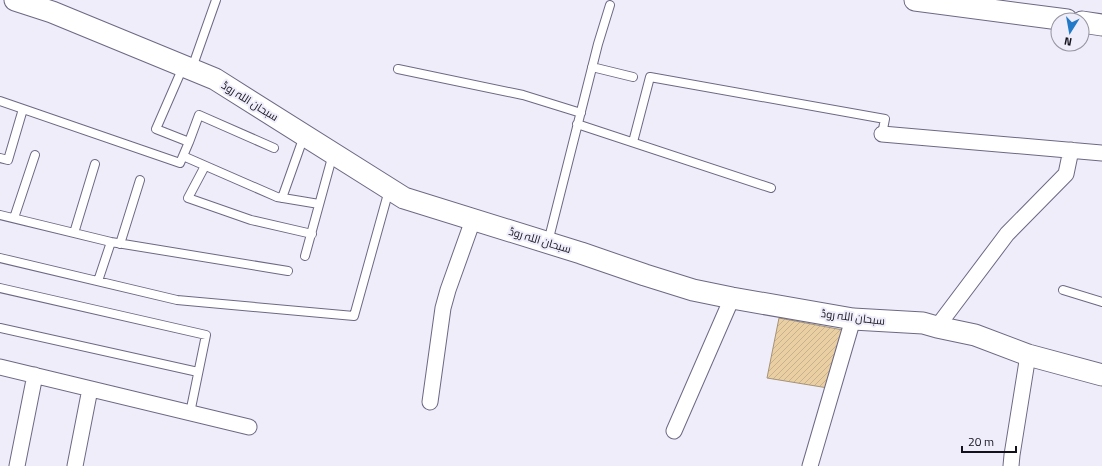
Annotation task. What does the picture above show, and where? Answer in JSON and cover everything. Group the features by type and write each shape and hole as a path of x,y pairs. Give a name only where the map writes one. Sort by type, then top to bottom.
{"street":[{"name":"سبحان اللہ روڈ","path":"15,0 41,4 52,12 216,79 404,198 581,253 693,290 853,319 923,323 937,328 975,335 1028,355 1102,376"},
{"path":"915,0 1050,18"},
{"path":"1090,23 1102,25"},
{"path":"882,134 1102,153"},
{"path":"937,328 1007,234 1066,174 1071,150"},
{"path":"430,402 448,290 473,220"},
{"path":"674,431 732,298"},
{"path":"810,466 853,319"},
{"path":"1011,466 1028,355"},
{"path":"0,366 248,427"},
{"path":"18,466 35,375"},
{"path":"75,466 90,389"}],"lane":[{"path":"189,142 156,129 187,67 216,0"},
{"path":"548,243 580,113 610,5"},
{"path":"592,68 633,77"},
{"path":"398,69 523,94 580,113"},
{"path":"634,142 650,78 885,119 882,134"},
{"path":"0,101 180,163 200,116 274,148"},
{"path":"0,158 8,160 23,109"},
{"path":"578,124 771,188"},
{"path":"282,198 305,136"},
{"path":"306,256 333,154"},
{"path":"14,218 35,155"},
{"path":"183,156 277,197 319,204"},
{"path":"74,233 95,164"},
{"path":"205,166 188,198 251,220 312,234"},
{"path":"120,244 140,180"},
{"path":"0,258 177,300 354,316 389,189"},
{"path":"0,215 120,244 288,271"},
{"path":"98,281 111,242"},
{"path":"0,288 206,335 190,413"},
{"path":"1063,290 1102,302"},
{"path":"0,328 198,372"}],"building":[{"path":"779,318 843,330 828,388 767,378"}]}
